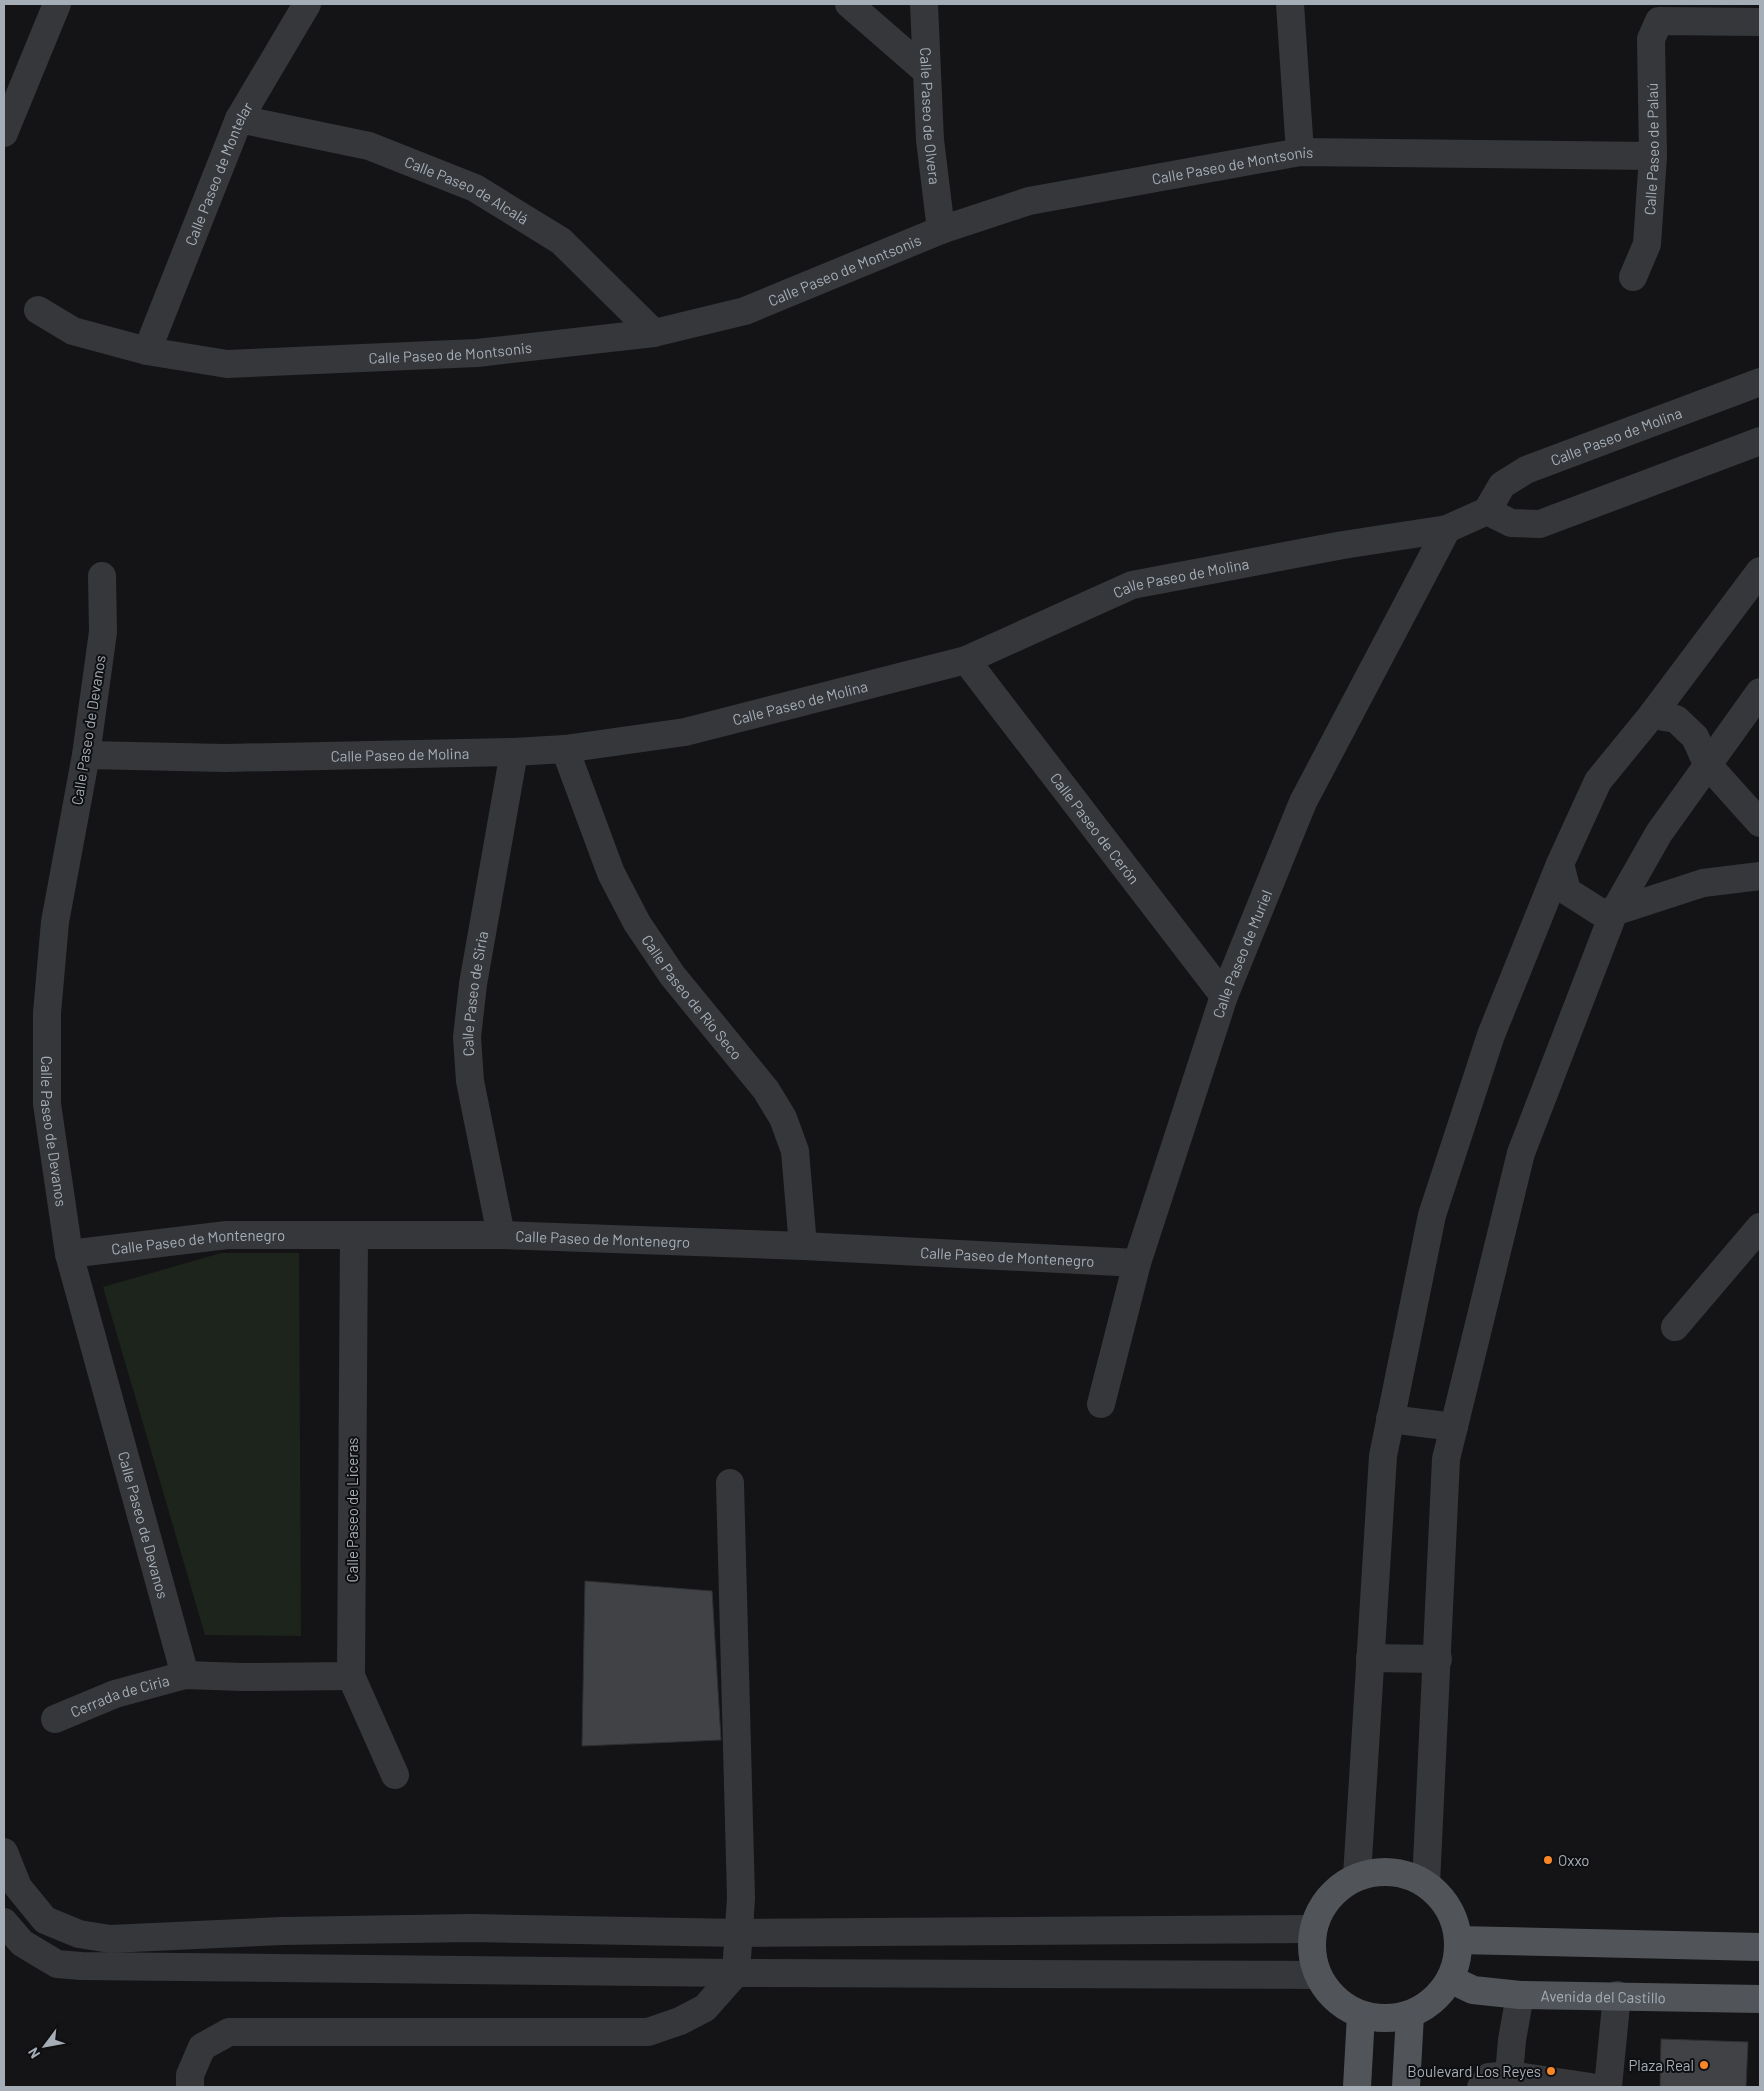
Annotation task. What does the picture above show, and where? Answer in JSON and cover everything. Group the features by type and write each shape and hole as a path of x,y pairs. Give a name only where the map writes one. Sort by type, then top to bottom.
{"main road":[{"path":"1390,1871 1407,1875 1426,1884 1443,1899 1453,1919 1458,1940 1457,1960 1450,1979 1440,1995 1410,2015 1377,2019 1361,2015 1336,2000 1325,1989 1317,1975 1311,1952 1312,1928 1321,1906 1337,1888 1357,1876 1374,1872 1390,1871"},
{"path":"1458,1940 1760,1947"},
{"name":"Avenida del Castillo","path":"1450,1979 1473,1990 1520,1995 1617,1995 1760,1999"},
{"path":"1358,2087 1361,2015"},
{"path":"1406,2087 1410,2015"}],"street":[{"path":"4,132 57,4"},
{"name":"Calle Paseo de Montelar","path":"148,351 239,119 306,4"},
{"path":"848,4 926,71"},
{"name":"Calle Paseo de Olvera","path":"924,4 930,140 941,230"},
{"path":"1290,4 1300,152"},
{"name":"Calle Paseo de Palaú","path":"1633,276 1647,244 1653,156 1651,39 1660,21 1760,22"},
{"name":"Calle Paseo de Alcalá","path":"239,119 369,146 475,188 561,241 654,333"},
{"name":"Calle Paseo de Montsonis","path":"38,310 73,331 148,351 227,364 477,353 654,333 745,311 941,230 1029,201 1300,152 1653,156"},
{"name":"Calle Paseo de Molina","path":"86,755 225,758 514,752 565,749 685,732 966,660 1132,584 1343,545 1447,530 1487,511 1502,485 1526,470 1760,382"},
{"path":"1487,511 1511,523 1540,524 1760,441"},
{"name":"Calle Paseo de Muriel","path":"1102,1404 1137,1263 1224,996 1303,802 1447,530"},
{"path":"1357,1876 1383,1456 1432,1215 1491,1035 1560,864 1598,781 1652,715 1760,571"},
{"name":"Calle Paseo de Devanos","path":"102,576 103,632 86,755 55,922 47,1012 47,1104 69,1254 185,1675"},
{"name":"Calle Paseo de Cerón","path":"966,660 1224,996"},
{"path":"1426,1884 1446,1459 1521,1153 1614,912 1659,833 1760,692"},
{"path":"1652,715 1676,719 1695,736 1707,764 1760,823"},
{"name":"Calle Paseo de Río Seco","path":"565,749 611,874 637,923 672,975 766,1090 783,1118 795,1151 803,1246"},
{"name":"Calle Paseo de Siria","path":"501,1236 470,1080 468,1037 473,984 514,752"},
{"path":"1560,864 1567,891 1600,912 1614,912 1703,883 1760,876"},
{"path":"1675,1327 1760,1227"},
{"name":"Calle Paseo de Montenegro","path":"69,1254 227,1234 501,1236 803,1246 1137,1263"},
{"name":"Calle Paseo de Liceras","path":"354,1236 351,1676 395,1775"},
{"path":"1390,1419 1454,1427"},
{"path":"190,2087 190,2075 202,2047 229,2032 648,2032 680,2021 705,2008 736,1973 740,1933 741,1898 730,1482"},
{"path":"1370,1658 1438,1659"},
{"name":"Cerrada de Ciria","path":"55,1719 115,1694 185,1675 243,1677 351,1676"},
{"path":"4,1852 18,1887 45,1920 79,1934 110,1939 282,1931 472,1928 740,1933 1312,1928"},
{"path":"4,1922 22,1943 56,1964 81,1966 736,1973 1317,1975"},
{"path":"1509,2075 1512,2040 1520,1995"},
{"path":"1608,2087 1617,1995"},
{"path":"1481,2087 1489,2078 1509,2075 1591,2087"}],"shaded area":[{"path":"221,1253 299,1253 301,1636 205,1635 103,1287"}],"building":[{"path":"585,1581 712,1591 721,1740 582,1746"},
{"name":"Plaza Real","path":"1661,2039 1748,2042 1746,2087 1660,2087"}],"place":[{"name":"Oxxo","path":"1548,1860"},
{"name":"Plaza Real","path":"1704,2065"},
{"name":"Boulevard Los Reyes","path":"1551,2071"}]}
